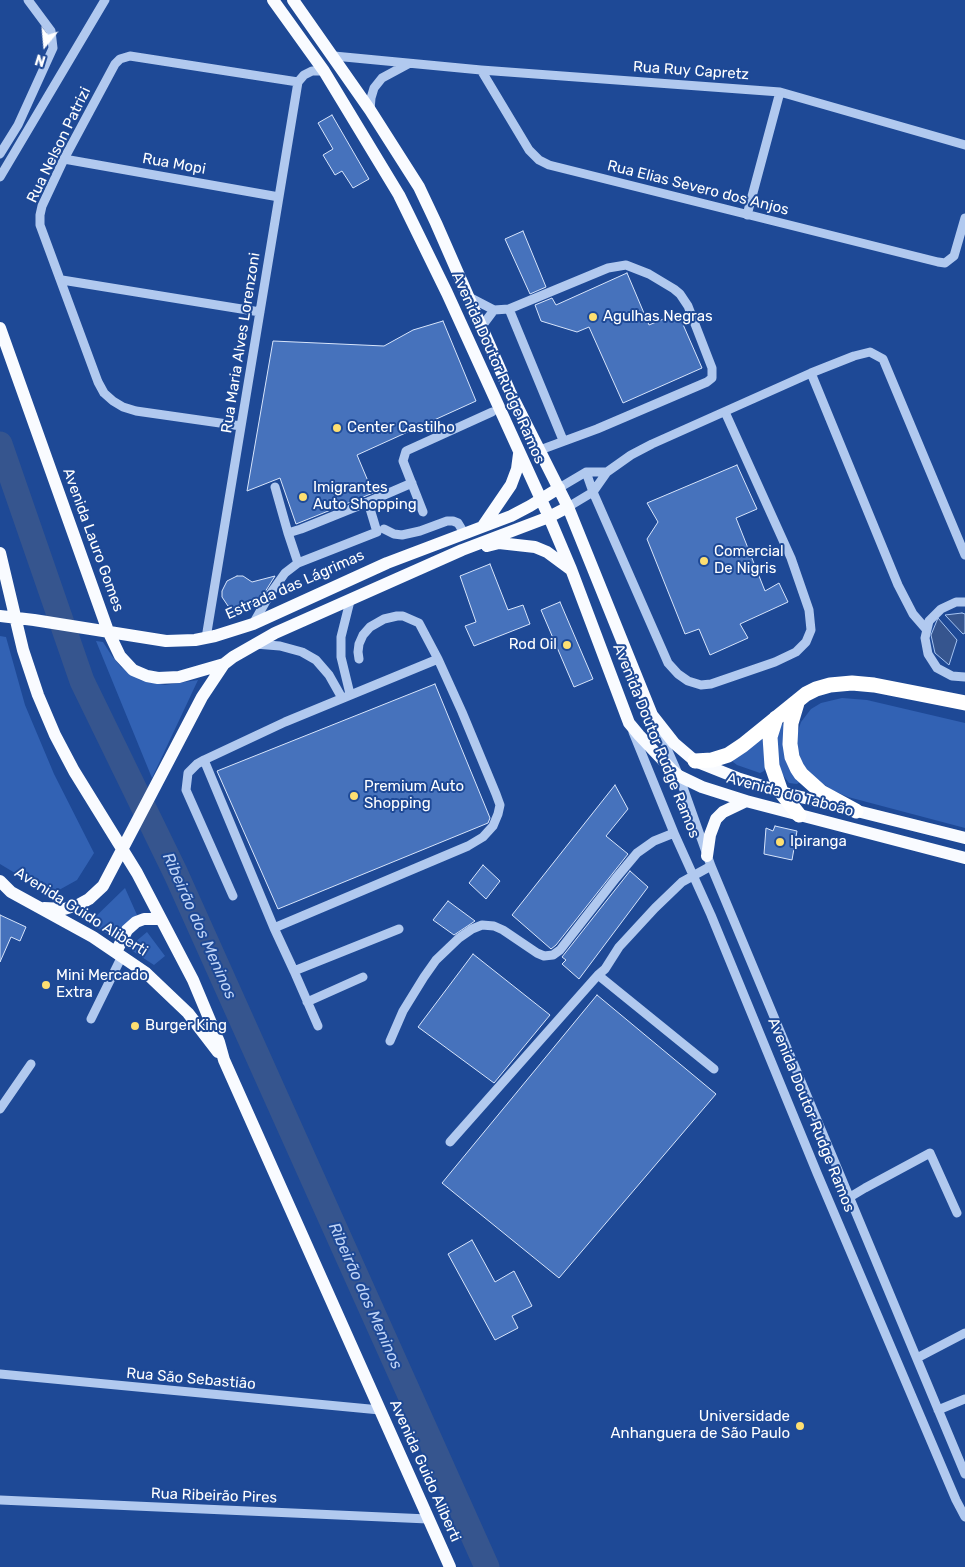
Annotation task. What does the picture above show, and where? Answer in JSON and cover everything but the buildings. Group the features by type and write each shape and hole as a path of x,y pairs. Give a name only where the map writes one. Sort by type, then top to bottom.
{"highway":[{"path":"694,760 712,760 728,755 811,692 822,687 852,683 888,687 965,703"},
{"path":"797,703 791,723 790,744 792,757 797,768 821,792 856,811"},
{"path":"776,718 770,737 774,776 781,792 799,815"}],"main road":[{"name":"Avenida Doutor Rudge Ramos","path":"273,0 324,71 399,195 447,293 549,517 571,569 629,722"},
{"name":"Avenida Doutor Rudge Ramos","path":"293,0 334,56 419,188 510,392 568,507 652,715"},
{"name":"Avenida Lauro Gomes","path":"0,328 102,630 124,662 133,670 147,676 179,677 224,664"},
{"path":"482,527 511,485 517,469 519,454"},
{"name":"Estrada das Lágrimas","path":"0,616 166,641 206,638 253,624 387,562 511,516 559,488"},
{"path":"44,908 64,909 78,905 89,899 104,886 202,697 224,664 244,649 462,550 549,517 568,507"},
{"path":"462,550 499,544 524,545 547,552 571,569"},
{"name":"Avenida Guido Aliberti","path":"0,553 14,618 38,695 55,735 137,873 193,980 216,1034 224,1060 450,1567"},
{"name":"Avenida do Taboão","path":"652,715 674,743 694,760 740,779 781,792 965,838"},
{"name":"Avenida do Taboão","path":"629,722 679,776 702,787 746,801 965,858"},
{"path":"709,861 710,835 716,819 723,812 746,801"},
{"name":"Avenida Guido Aliberti","path":"0,881 6,889 44,908 93,937 146,972 188,1012 224,1060"},
{"path":"119,954 127,930 136,922 144,919 161,918"}],"street":[{"path":"0,154 18,125 54,48 51,32 28,0"},
{"path":"0,177 105,0"},
{"name":"Rua Nelson Patrizi","path":"241,426 136,411 113,401 104,393 98,382 62,280 40,225 40,216 42,206 64,159 115,64 120,59 130,56 298,82"},
{"name":"Rua Ruy Capretz","path":"334,56 481,70 780,92 965,145"},
{"path":"370,110 374,88 382,78 408,64"},
{"name":"Rua Elias Severo dos Anjos","path":"481,70 529,150 539,160 549,165 938,262 945,262 954,256 965,218"},
{"path":"298,82 304,75 324,71"},
{"name":"Rua Maria Alves Lorenzoni","path":"206,638 298,82"},
{"path":"747,215 780,92"},
{"name":"Rua Mopi","path":"64,159 279,197"},
{"path":"469,297 494,310 510,309 608,268 626,265 660,280 680,294 688,306 705,347 713,374 707,382 597,429 540,450"},
{"path":"62,280 260,312"},
{"path":"510,309 563,440"},
{"path":"482,326 494,310"},
{"path":"568,507 593,492 607,472 631,455 652,444 811,373 854,356 870,352 883,359 965,555"},
{"path":"811,373 898,585 913,614 926,629"},
{"path":"423,512 403,461 406,451 492,412"},
{"path":"586,472 668,663 678,674 688,681 701,685 710,684 775,662 796,652 806,642 811,630 809,610 791,558 724,412"},
{"path":"559,488 586,472 607,472"},
{"path":"288,533 412,483"},
{"path":"275,487 293,553 298,563"},
{"path":"253,624 284,574 298,563 377,532 368,502"},
{"path":"384,529 394,534 402,535 420,531 447,521 453,521 458,523 464,533"},
{"path":"346,696 341,658 341,637 350,601"},
{"path":"965,602 956,602 941,609 929,622 926,629 925,646 932,662 944,673 965,677"},
{"path":"274,928 468,846 483,837 493,826 498,814 500,805 496,794 462,712 419,623 404,616 384,619 363,635 358,652 359,659"},
{"path":"255,644 280,646 302,652 316,660 346,696"},
{"path":"233,896 186,790 188,773 204,760 346,696 438,659"},
{"name":"Avenida Doutor Rudge Ramos","path":"652,715 679,776 709,861 965,1474"},
{"name":"Avenida Doutor Rudge Ramos","path":"629,722 817,1173 956,1500 965,1517"},
{"path":"204,760 274,928 318,1026"},
{"path":"390,1041 403,1011 424,976 436,960 459,938 482,925 494,926 537,953 544,956 553,955 560,950 637,854 654,841 674,833"},
{"path":"450,1142 605,969 619,947 682,882 694,875 709,861"},
{"path":"294,971 399,929"},
{"path":"91,1019 119,954"},
{"path":"598,975 714,1069"},
{"path":"307,1002 364,977"},
{"path":"0,1109 31,1064"},
{"path":"850,1197 930,1153 958,1213"},
{"path":"917,1358 965,1333"},
{"name":"Rua São Sebastião","path":"0,1374 380,1410"},
{"path":"938,1410 965,1399"},
{"name":"Rua Ribeirão Pires","path":"0,1500 428,1519"}],"shaded area":[{"path":"965,614 965,633 963,634 945,615"},
{"path":"938,618 957,640 949,665 935,653 931,635"},
{"path":"0,636 6,637 25,705 54,774 94,853 77,880 59,890 40,888 0,864"},
{"path":"96,641 103,642 121,667 140,680 165,685 198,680 152,778"},
{"path":"842,698 867,700 965,723 965,828 848,797 832,790 804,767 798,751 797,734 801,722 811,709 821,703"},
{"path":"783,724 800,782 797,784 789,783 782,774 777,760 775,743 779,725"},
{"path":"762,736 766,766 764,771 760,773 733,762 734,759"},
{"path":"125,888 137,915 114,938 89,923"},
{"path":"147,932 165,956 154,965 128,948"}],"waterway":[{"name":"Ribeirão dos Meninos","path":"0,444 82,681 176,874 487,1567"}],"place":[{"name":"Agulhas Negras","path":"593,317"},
{"name":"Center Castilho","path":"337,428"},
{"name":"Imigrantes Auto Shopping","path":"303,497"},
{"name":"Comercial De Nigris","path":"704,561"},
{"name":"Rod Oil","path":"567,645"},
{"name":"Premium Auto Shopping","path":"354,796"},
{"name":"Ipiranga","path":"780,842"},
{"name":"Mini Mercado Extra","path":"46,985"},
{"name":"Burger King","path":"135,1026"},
{"name":"Universidade Anhanguera de São Paulo","path":"800,1426"}]}
